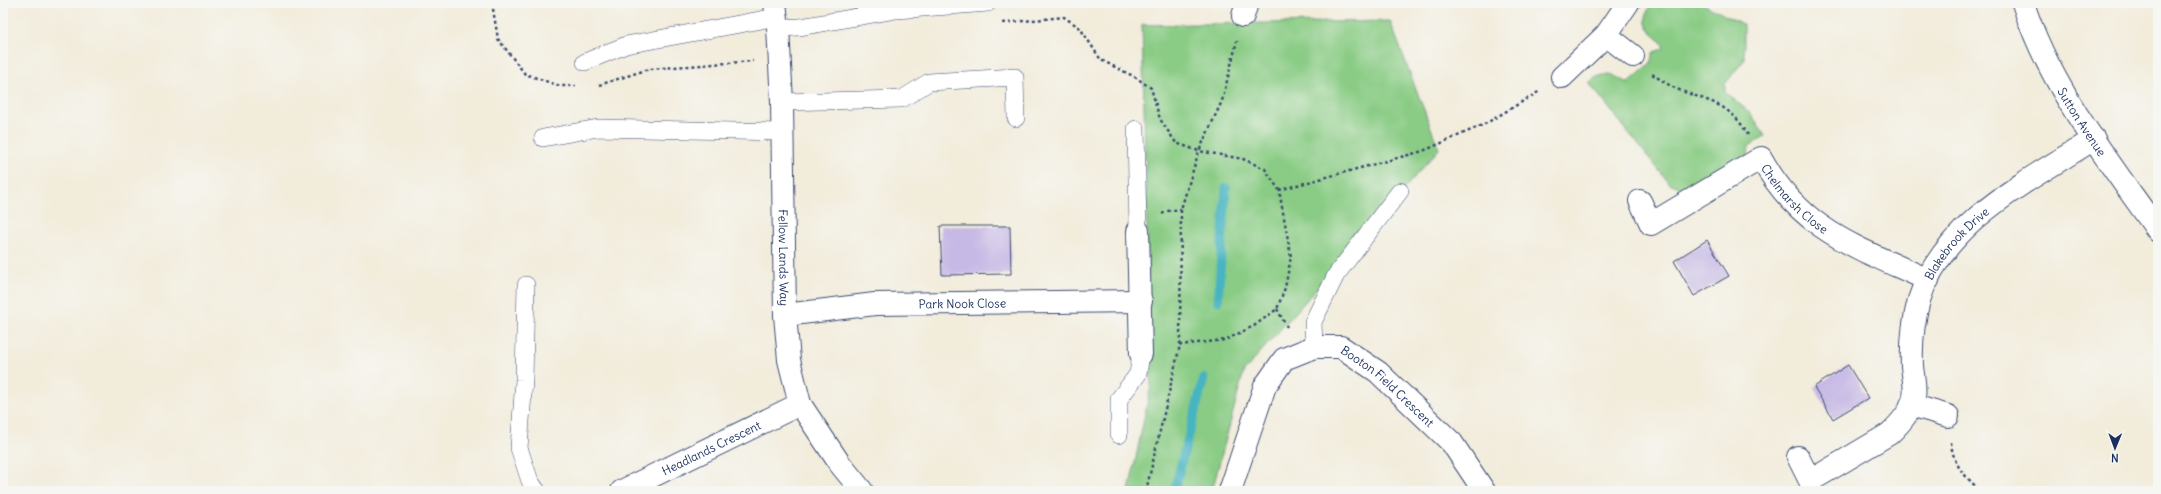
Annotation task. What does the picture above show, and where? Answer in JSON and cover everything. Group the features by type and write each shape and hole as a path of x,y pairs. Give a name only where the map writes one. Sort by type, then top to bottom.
{"street":[{"path":"1562,77 1606,35 1628,3"},
{"name":"Sutton Avenue","path":"2023,3 2038,43 2056,78 2094,139 2158,230"},
{"name":"Fellow Lands Way","path":"777,16 783,132 785,315 789,360 800,404 840,464 862,491"},
{"path":"1606,35 1633,56"},
{"name":"Blakebrook Drive","path":"1798,457 1810,481 1889,434 1900,424 1911,405 1915,388 1912,351 1913,334 1919,299 1950,242 1978,216 2021,186 2094,139"},
{"name":"Chelmarsh Close","path":"1640,201 1651,224 1761,158 1773,180 1812,222 1852,245 1928,280"},
{"path":"1138,231 1141,301 1141,354"},
{"name":"Park Nook Close","path":"785,315 875,304 1141,301"},
{"name":"Booton Field Crescent","path":"1230,491 1265,386 1284,359 1314,348 1341,348 1378,372 1452,443 1484,491"},
{"name":"Headlands Crescent","path":"622,491 800,404"},
{"path":"1911,405 1948,416"}],"lane":[{"path":"585,62 626,45 777,16 800,27 896,10 988,3"},
{"path":"782,102 902,99 929,82 1015,77 1016,118"},
{"path":"542,138 598,128 783,132"},
{"path":"1136,129 1138,231"},
{"path":"1314,348 1313,322 1336,275 1400,192"},
{"path":"526,285 524,380 519,448 530,481 537,491"},
{"path":"1119,435 1119,399 1138,374 1141,354"}],"path":[{"path":"492,3 498,39 525,74 560,86 581,86"},
{"path":"1146,491 1180,345 1181,209 1199,151 1222,101 1245,9"},
{"path":"1002,23 1064,17 1080,28 1101,60 1135,77 1151,88 1160,119 1176,143 1199,151 1243,159 1265,169 1279,190 1291,257 1285,288 1277,309 1254,326 1225,340 1180,345"},
{"path":"1633,56 1667,84 1714,101 1728,110 1743,126 1761,158"},
{"path":"594,87 649,69 779,58"},
{"path":"1279,190 1423,151 1485,124 1562,77"},
{"path":"1948,416 1952,454 1956,464 1980,491"}],"green space":[{"path":"1651,3 1701,3 1744,25 1744,60 1725,84 1725,92 1749,112 1765,136 1749,146 1748,155 1697,186 1685,189 1669,183 1589,83 1598,76 1608,75 1628,83 1650,64 1653,53 1664,48 1661,42 1647,26 1647,13"},
{"path":"1390,21 1439,149 1244,371 1212,491 1129,491 1151,385 1142,25"}],"building":[{"path":"940,226 1010,226 1011,274 942,275"},
{"path":"1707,240 1729,276 1694,296 1674,261"},
{"path":"1848,365 1868,398 1833,419 1814,387"}],"waterway":[{"path":"1218,301 1226,188"},
{"path":"1174,491 1204,378"}]}
